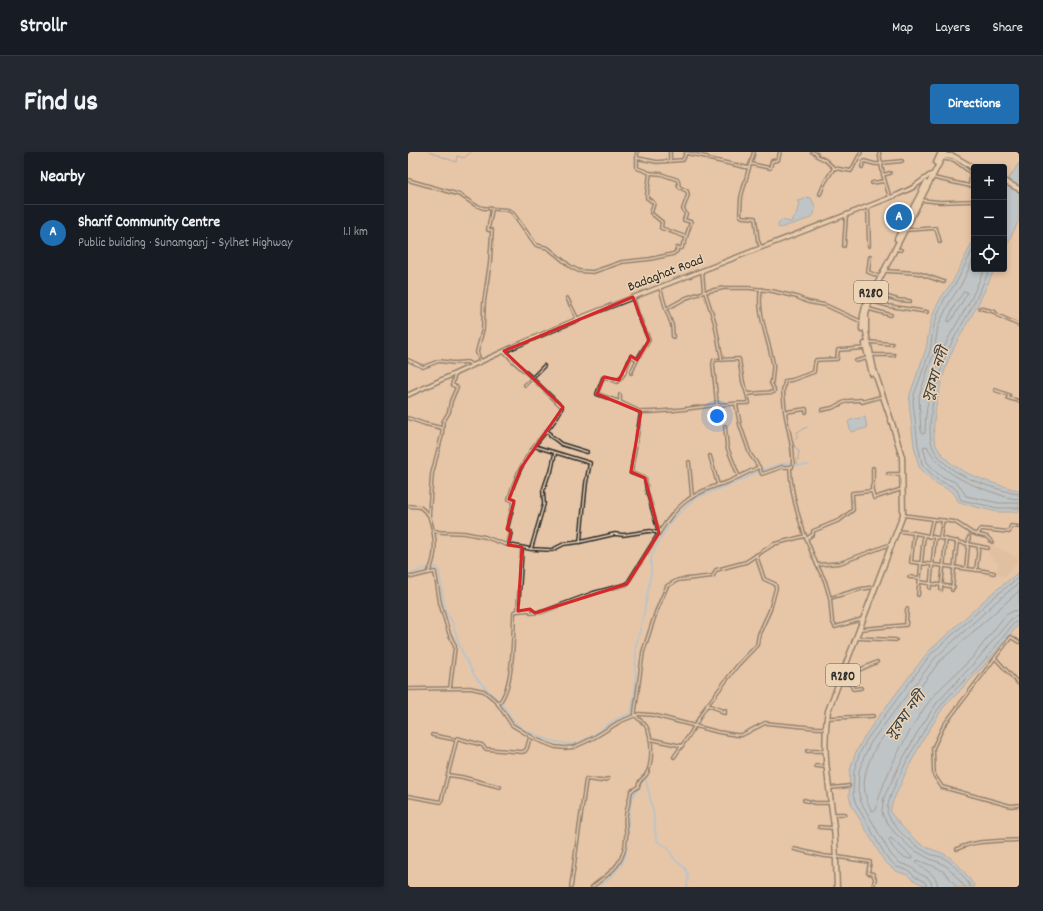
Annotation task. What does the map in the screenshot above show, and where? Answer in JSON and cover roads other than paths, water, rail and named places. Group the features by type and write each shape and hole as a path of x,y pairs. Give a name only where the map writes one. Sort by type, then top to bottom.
{"main road":[{"path":"950,152 953,156 971,166"},
{"path":"942,155 953,156"},
{"name":"R280","path":"896,442 892,423 866,348 862,322 868,299 878,276 942,155"},
{"name":"Badaghat Road","path":"408,395 578,319 761,246 890,198 912,188 932,175"},
{"path":"1007,183 1019,189"},
{"name":"R280","path":"896,442 880,398 869,356 865,325 873,292 905,230 909,218"},
{"path":"896,442 902,472 904,516"},
{"name":"R280","path":"837,887 834,827 825,751 825,728 828,711 840,683 896,531 904,516"}],"street":[{"path":"408,180 460,195 475,205 492,209 508,210 512,212 536,245 548,248 571,267 579,271 593,272 622,262 650,259 673,254 677,251 677,248 682,248 683,243 685,243 690,222 684,220 686,214 682,209 688,195 686,191 679,187 678,180 637,168 636,152"},
{"path":"670,152 670,160"},
{"path":"754,152 740,197 740,215 743,217 755,218 758,241 761,246"},
{"path":"751,164 770,168 772,161 778,160 780,152"},
{"path":"812,152 817,154 817,156 825,160 834,168 851,171 861,152"},
{"path":"879,152 883,174 890,198"},
{"path":"636,158 656,162 683,160 686,153 749,168"},
{"path":"932,175 970,186 971,173 954,160 942,155"},
{"path":"862,167 864,161 875,164 902,161"},
{"path":"820,194 824,182 834,168"},
{"path":"650,173 647,198 654,203 651,213 662,222 661,228 686,237"},
{"path":"883,174 890,173"},
{"path":"872,183 885,181"},
{"path":"919,200 940,202 971,201"},
{"path":"868,206 869,246"},
{"path":"480,362 477,352 483,329 484,302 490,262 492,230 488,230 492,209"},
{"path":"844,246 846,214"},
{"path":"905,230 936,228 940,242"},
{"path":"894,249 901,250"},
{"path":"870,257 868,272 878,276"},
{"path":"702,270 704,292 715,323 722,360"},
{"path":"883,271 918,273 944,282"},
{"path":"660,287 672,325 673,337"},
{"path":"666,309 686,298 704,292 724,288 761,289 792,295 808,302 826,304 862,322"},
{"path":"747,394 774,392 771,383 773,364 762,315 760,298 761,289"},
{"path":"873,292 898,300 910,301"},
{"path":"631,373 649,340 638,314 633,297"},
{"path":"567,298 578,319"},
{"path":"870,300 889,306 928,312"},
{"path":"868,308 890,315"},
{"path":"980,308 995,312 1019,324"},
{"path":"868,342 892,344"},
{"path":"863,619 835,627 832,620 830,598 825,580 806,539 792,492 791,467 794,462 783,392 785,381 814,372 816,360 837,359 838,350 866,348"},
{"path":"504,351 562,407 534,446 521,468 509,499 514,501 507,529 511,532 508,545"},
{"path":"856,361 869,356 894,355"},
{"path":"637,360 631,356 624,374 617,382 606,377 603,378 597,394 620,402 641,412 656,412 736,403 748,404 747,394 742,382 739,360 713,361 717,405"},
{"path":"408,360 423,367 439,360 454,363 470,363 473,366"},
{"path":"525,385 544,366"},
{"path":"428,572 432,565 435,546 429,515 432,474 443,422 449,412 457,387 452,385 455,374"},
{"path":"995,390 1009,395 1008,398 1019,401"},
{"path":"620,394 620,402"},
{"path":"822,410 832,408 847,401 861,400 862,402 880,398"},
{"path":"736,403 737,412 750,454 762,473 782,467 791,467"},
{"path":"785,412 806,409 806,412"},
{"path":"641,412 631,473 645,478 651,507 659,533"},
{"path":"408,418 424,424 442,428"},
{"path":"725,426 727,447 739,477"},
{"path":"546,431 561,444 587,452"},
{"path":"534,446 590,463 586,483 580,542"},
{"path":"531,549 544,504 543,491 548,476 551,472 555,452"},
{"path":"710,456 718,485"},
{"path":"689,462 692,496"},
{"path":"498,704 507,684 512,658 514,612 530,610 531,613 542,612 593,593 627,584 668,519 688,498 759,468"},
{"path":"873,468 872,491 874,498 903,488"},
{"path":"888,474 902,472"},
{"path":"806,539 813,534 813,531 840,520 853,510 852,493 872,491"},
{"path":"408,506 420,507 429,515"},
{"path":"904,516 955,522 977,535 987,537 992,542"},
{"path":"929,536 932,519"},
{"path":"940,538 943,520"},
{"path":"977,535 981,529 1009,532 1011,526 1019,527"},
{"path":"433,530 485,537 508,545 531,549 552,550 564,544 615,534 622,535 650,531 659,533"},
{"path":"896,531 914,533 988,548"},
{"path":"914,533 911,562 922,562 994,573"},
{"path":"918,595 924,535"},
{"path":"635,715 643,652 656,612 667,586 678,580 713,576 716,570 746,562 774,544 805,536"},
{"path":"966,568 969,537"},
{"path":"930,588 935,538"},
{"path":"941,590 946,539"},
{"path":"952,590 957,541"},
{"path":"817,565 840,563 892,544"},
{"path":"976,570 979,546"},
{"path":"518,611 522,547"},
{"path":"674,757 707,705 737,666 757,645 759,634 776,588 775,584 764,579 756,555"},
{"path":"408,576 412,577 428,572 436,572 440,603 449,633 455,646 450,688"},
{"path":"909,577 920,578"},
{"path":"920,582 953,587"},
{"path":"830,598 861,589 875,587"},
{"path":"860,629 867,627 906,625 907,609"},
{"path":"856,638 896,640"},
{"path":"1019,642 1012,638 944,725 933,748 934,775 942,788 1011,806 1019,805"},
{"path":"996,659 1019,684"},
{"path":"844,671 859,670 877,662"},
{"path":"840,683 851,684 853,690 861,688"},
{"path":"408,689 470,688 484,691 498,704 512,725 530,736 555,747 565,748 574,747 595,737 619,722 639,714 653,715 718,732 736,735 742,735 765,723 825,728"},
{"path":"707,705 725,713 725,710"},
{"path":"592,887 614,870 623,855 626,848 626,815 631,791 638,787 639,782 646,774 651,754 650,739 646,726 635,715"},
{"path":"827,718 873,716"},
{"path":"432,735 457,740 457,738 467,740 489,749 522,752 527,748 530,736"},
{"path":"650,739 682,746"},
{"path":"408,796 441,802 457,740"},
{"path":"807,751 825,751"},
{"path":"816,766 826,767"},
{"path":"448,774 500,787"},
{"path":"571,887 586,779 600,781 608,779"},
{"path":"829,788 849,786"},
{"path":"804,800 831,803"},
{"path":"832,814 845,814"},
{"path":"819,827 834,827"},
{"path":"957,849 974,842 1019,840"},
{"path":"794,849 828,857 836,856 870,862 868,873 873,874 875,879 873,887"}],"water":[{"path":"1019,163 1019,220 1007,245 1007,200 1007,181"},
{"path":"805,197 811,198 813,202 815,209 813,216 780,228 778,227 781,220 791,222 793,217 796,215 799,203 797,201 803,200"},
{"name":"সুরমা নদী","path":"971,245 971,272 994,272 950,356 937,402 934,439 937,447 944,456 961,470 981,479 1019,490 1019,512 997,512 959,503 954,493 934,482 919,467 914,446 909,403 910,394 926,349 930,324 935,309 953,281"},
{"path":"865,417 867,428 851,432 848,422 850,420"},
{"name":"সুরমা নদী","path":"1019,572 1019,624 983,667 943,708 924,738 893,801 890,812 914,839 928,848 943,853 954,861 975,887 927,887 913,880 907,875 896,871 884,861 852,806 849,796 850,770 855,754 864,737 928,652 991,594"}],"waterway":[{"path":"429,152 456,162 457,156 464,158 471,152"},
{"path":"797,465 799,451 792,442 797,437 797,432 807,427"},
{"path":"408,574 429,567 437,567 439,571 445,609 453,624 464,656 476,678 503,706 516,724 524,730 552,741 569,744 579,743 613,721 631,713 635,690 636,646 651,574 651,559 655,548 671,521 695,498 737,482 759,471 787,463 809,465"},
{"path":"599,887 614,874 625,856 628,840 628,819 631,801 645,777 653,811 656,837 658,842 667,847 675,860 685,868 688,874 687,887"}],"place":[{"name":"Sharif Community Centre","path":"899,217"}]}
